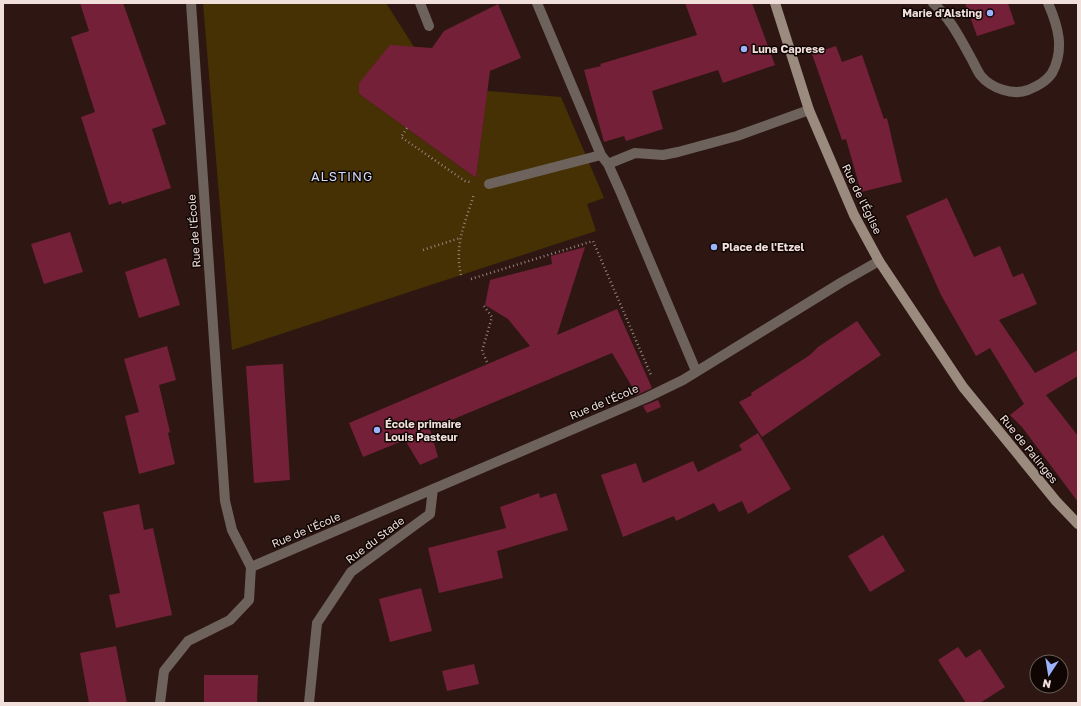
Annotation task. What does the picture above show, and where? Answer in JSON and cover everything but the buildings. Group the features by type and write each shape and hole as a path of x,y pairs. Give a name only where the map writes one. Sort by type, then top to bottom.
{"main road":[{"name":"Rue de l'Église","path":"775,3 809,110 854,215 879,261 963,387"},
{"name":"Rue de Palinges","path":"963,387 1056,501 1078,524"}],"street":[{"name":"Rue de l'École","path":"191,3 225,501 232,530 251,567 683,380 879,261"},
{"path":"420,3 429,26"},
{"path":"537,3 601,155 608,164 696,372"},
{"path":"933,3 941,10 953,27 981,76 994,86 1006,91 1024,92 1040,85 1051,74 1058,58 1060,42 1057,25 1048,3"},
{"path":"608,164 635,153 663,155 678,152 737,136 809,110"},
{"path":"488,184 601,155"},
{"name":"Rue du Stade","path":"309,703 317,623 352,572 430,514 432,489"},
{"path":"160,703 164,671 188,641 230,620 249,600 251,567"}],"path":[{"path":"407,128 401,137 465,181 477,185 488,184"},
{"path":"460,275 458,251 460,238 477,185"},
{"path":"423,250 460,238"},
{"path":"471,279 593,241 658,392"},
{"path":"484,306 492,317 482,352 488,364"}],"shaded area":[{"path":"203,3 386,3 414,47 359,94 476,178 487,91 561,97 604,198 587,204 596,231 232,350"}],"place":[{"name":"Marie d'Alsting","path":"990,13"},
{"name":"Luna Caprese","path":"744,49"},
{"name":"Place de l'Etzel","path":"714,247"},
{"name":"École primaire Louis Pasteur","path":"377,430"}],"district":[{"name":"ALSTING","path":"342,176"}]}
